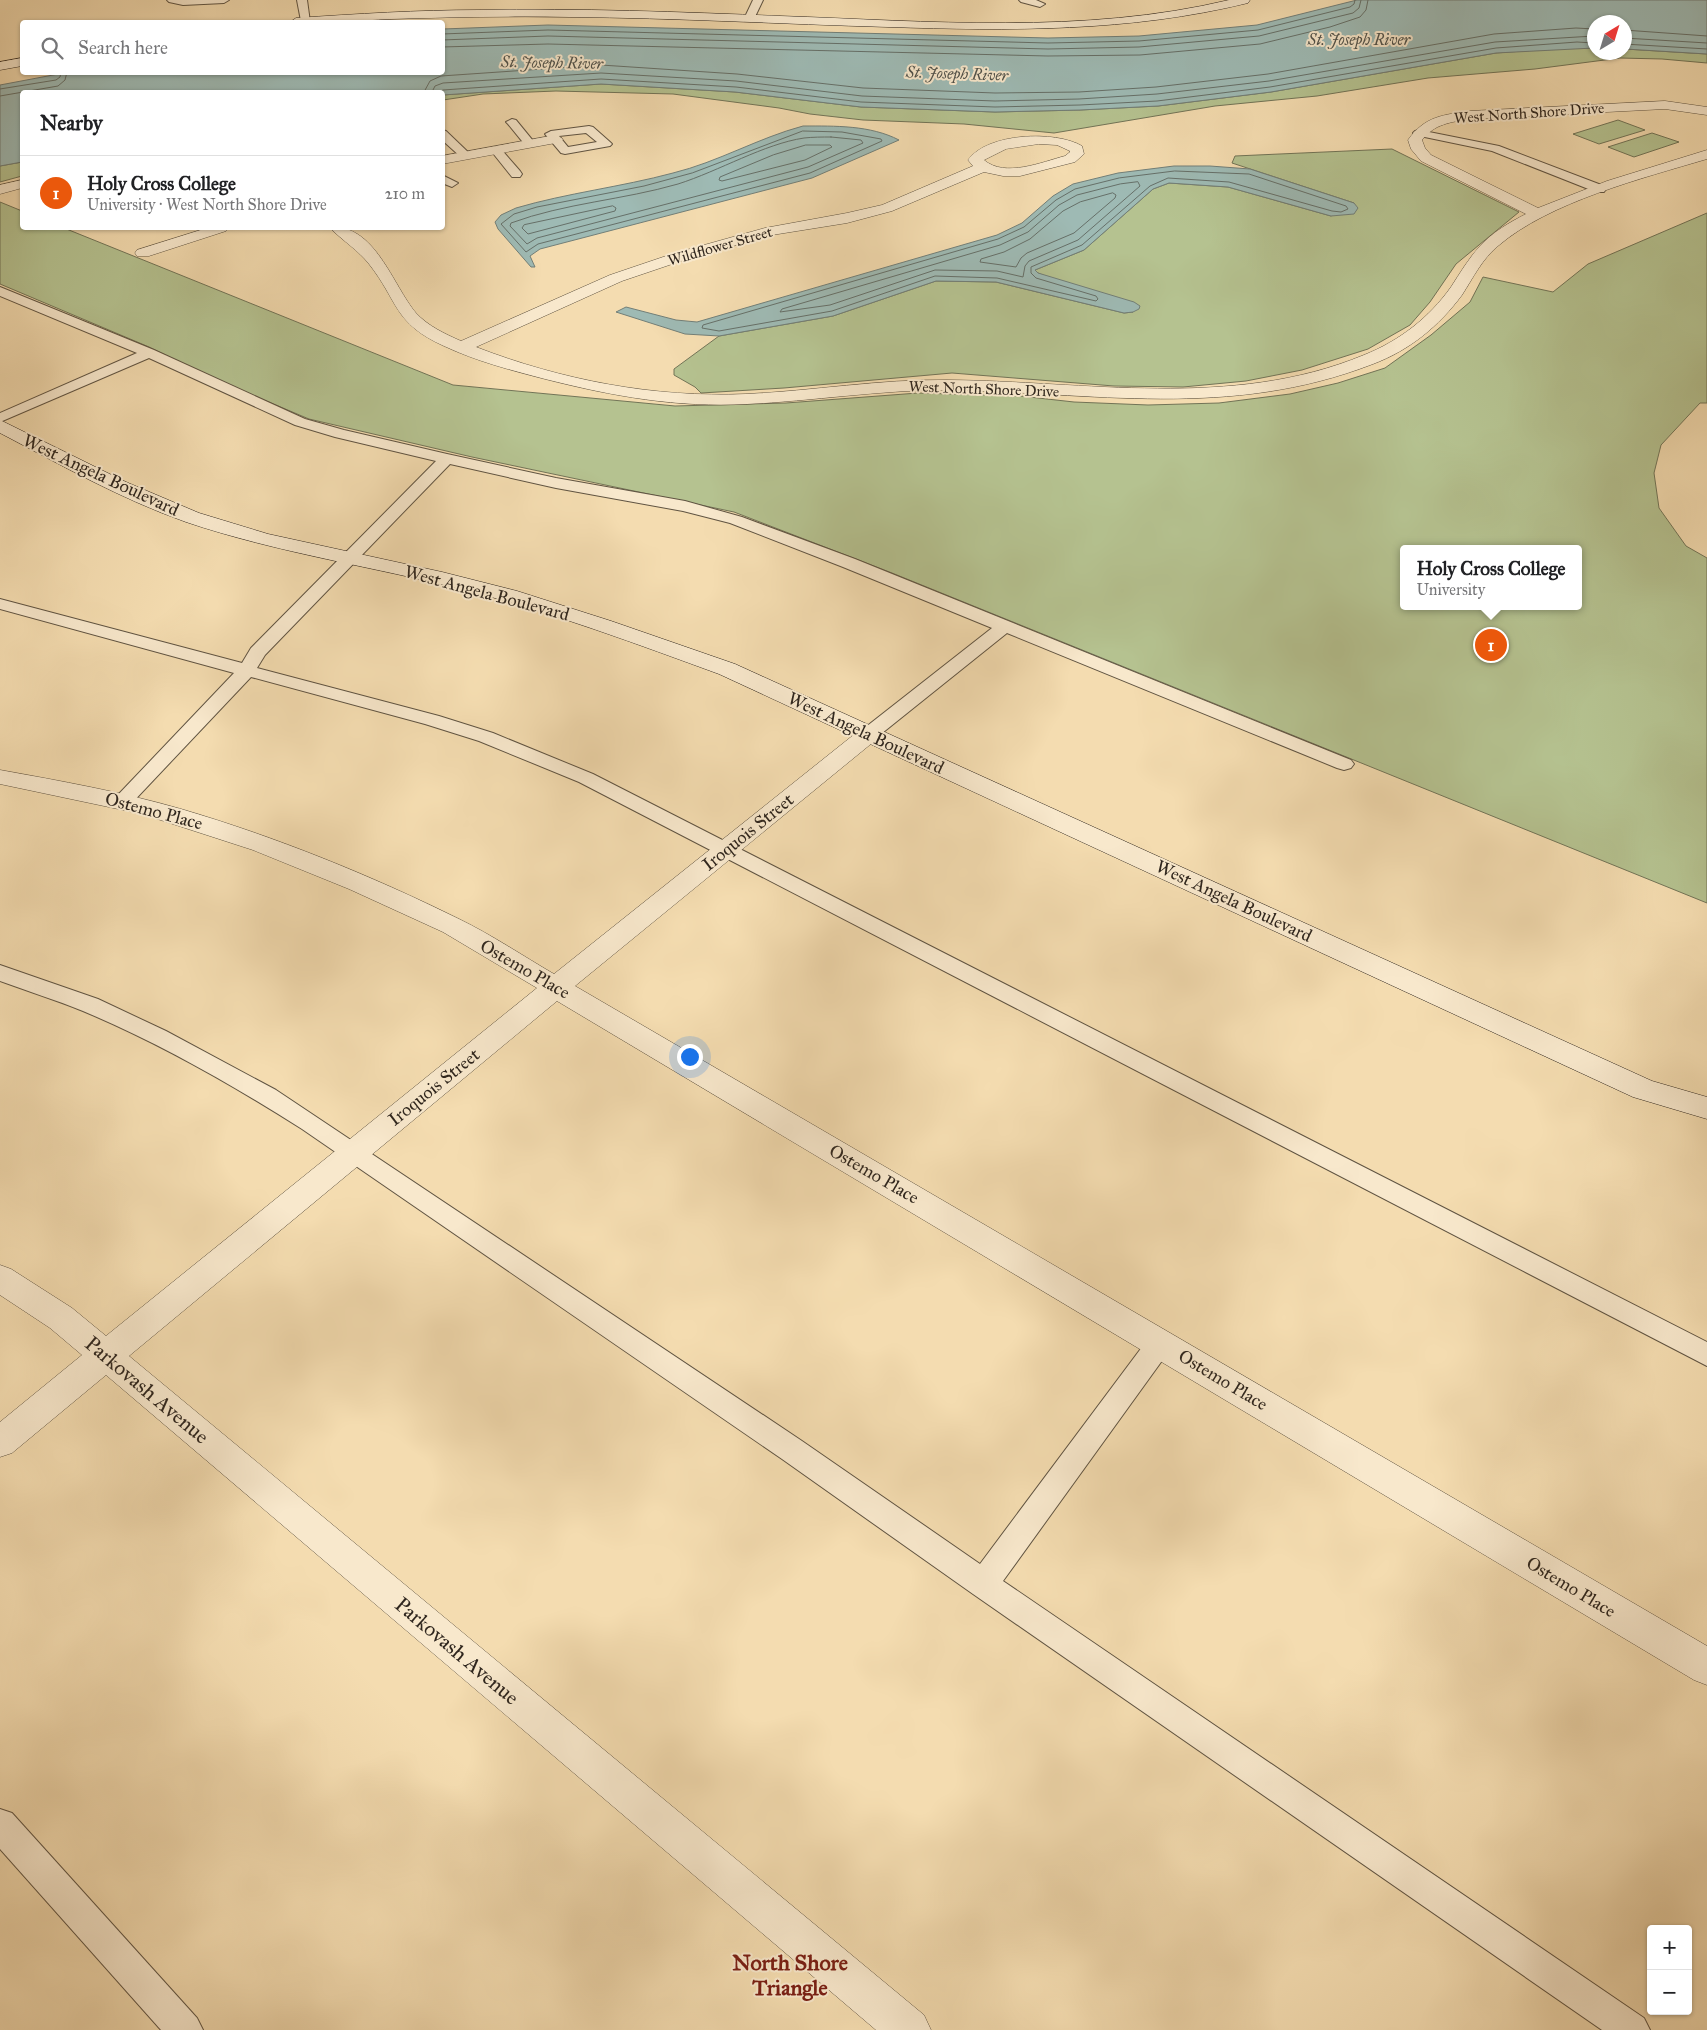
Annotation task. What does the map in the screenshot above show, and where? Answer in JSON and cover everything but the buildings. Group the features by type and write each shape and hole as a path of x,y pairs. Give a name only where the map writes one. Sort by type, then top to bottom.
{"street":[{"path":"333,20 480,13 950,25 1054,25 1160,16 1244,0"},
{"path":"0,66 20,62"},
{"name":"West North Shore Drive","path":"1419,133 1429,124 1440,120 1470,115 1665,105 1707,111"},
{"path":"1419,133 1415,140 1418,149 1426,158 1537,212"},
{"path":"445,160 556,140"},
{"path":"1043,140 1062,142 1077,149 1077,154 1070,159 1020,172 1002,172 983,167 975,160 981,153 996,147 1043,140"},
{"name":"West North Shore Drive","path":"341,230 356,241 372,257 386,277 405,313 430,333 463,348 515,366 606,390 688,400 751,399 914,385 949,384 1134,395 1184,395 1233,392 1303,380 1365,362 1408,340 1426,328 1491,244 1524,218 1600,189 1707,154"},
{"name":"Wildflower Street","path":"463,348 616,278 678,257 770,231 847,218 887,208 983,167"},
{"path":"0,190 20,185"},
{"path":"143,252 214,230"},
{"name":"West Angela Boulevard","path":"0,426 152,501 190,517 246,534 477,587 644,638 728,670 1643,1089 1676,1101 1707,1108"},
{"name":"Iroquois Street","path":"0,1442 556,986 869,734"},
{"name":"Ostemo Place","path":"0,777 122,802 195,821 308,862 388,895 452,926 1707,1667"},
{"name":"Parkovash Avenue","path":"0,1278 61,1318 909,2030"}],"lane":[{"path":"172,0 183,2 224,0"},
{"path":"301,20 302,0"},
{"path":"750,19 758,0"},
{"path":"1024,0 1040,4"},
{"path":"512,122 530,144"},
{"path":"1419,133 1495,148 1600,189"},
{"path":"445,136 466,156"},
{"path":"496,150 516,174"},
{"path":"0,291 150,353 300,422 340,434 447,459 556,483 685,506 736,520 849,563 1344,764"},
{"path":"0,418 150,353"},
{"path":"122,802 247,670 257,652 447,459"},
{"path":"0,604 350,697 486,737 586,778 1707,1355"},
{"path":"869,734 1004,626"},
{"path":"0,973 90,1005 158,1037 268,1096 354,1152 792,1450 983,1584 1632,2030"},
{"path":"983,1584 1160,1343"},
{"path":"0,1825 186,2030"}],"green space":[{"path":"1587,48 1587,60 1605,60 1535,69 1428,78 1317,96 1215,106 1054,133 964,124 863,120 673,94 556,91 483,94 445,100 445,95 601,84 735,92 861,107 995,112 1158,106 1271,92 1496,53"},
{"path":"1632,49 1707,54 1707,63 1632,58"},
{"path":"1618,120 1645,130 1599,144 1573,134"},
{"path":"1652,133 1679,142 1634,157 1608,147"},
{"path":"1392,149 1519,212 1456,264 1430,302 1410,325 1368,349 1302,370 1246,381 1183,387 1114,386 952,373 784,388 701,393 695,387 674,375 674,369 719,336 833,316 936,281 996,282 1124,313 1133,312 1038,273 1035,270 1084,250 1153,189 1169,183 1228,187 1331,216 1354,203 1232,163 1235,156"},
{"path":"20,162 20,177 0,182 0,166"},
{"path":"0,202 20,210 20,230 69,230 453,385 675,406 786,403 918,393 1020,396 1074,402 1148,405 1219,403 1290,394 1338,383 1385,368 1431,335 1470,302 1483,277 1553,292 1588,264 1707,213 1707,403 1700,403 1661,445 1654,473 1659,508 1686,546 1707,558 1707,903 892,573 734,512 472,457 309,419 207,376 149,347 0,284"}],"water":[{"name":"St. Joseph River","path":"1357,0 1707,0 1707,54 1632,49 1632,15 1587,15 1587,48 1496,53 1271,92 1158,106 995,112 861,107 735,92 601,84 445,95 445,90 20,90 20,162 0,166 0,85 53,75 445,75 445,29 548,25 1048,38 1139,36 1257,25"},
{"path":"803,126 840,126 864,129 876,131 899,140 812,178 540,249 530,256 535,267 531,267 498,229 495,222 501,215 516,208 690,168"},
{"path":"1174,166 1250,169 1354,203 1358,208 1354,214 1331,216 1228,187 1169,183 1153,189 1084,250 1035,270 1038,273 1134,302 1140,306 1139,309 1133,312 1124,313 996,282 936,281 833,316 719,336 685,334 616,312 626,307 676,320 697,322 997,235 1022,223 1053,196 1073,184 1118,173"}],"place":[{"name":"Holy Cross College","path":"1491,645"}],"district":[{"name":"North Shore Triangle","path":"790,1974"}]}
